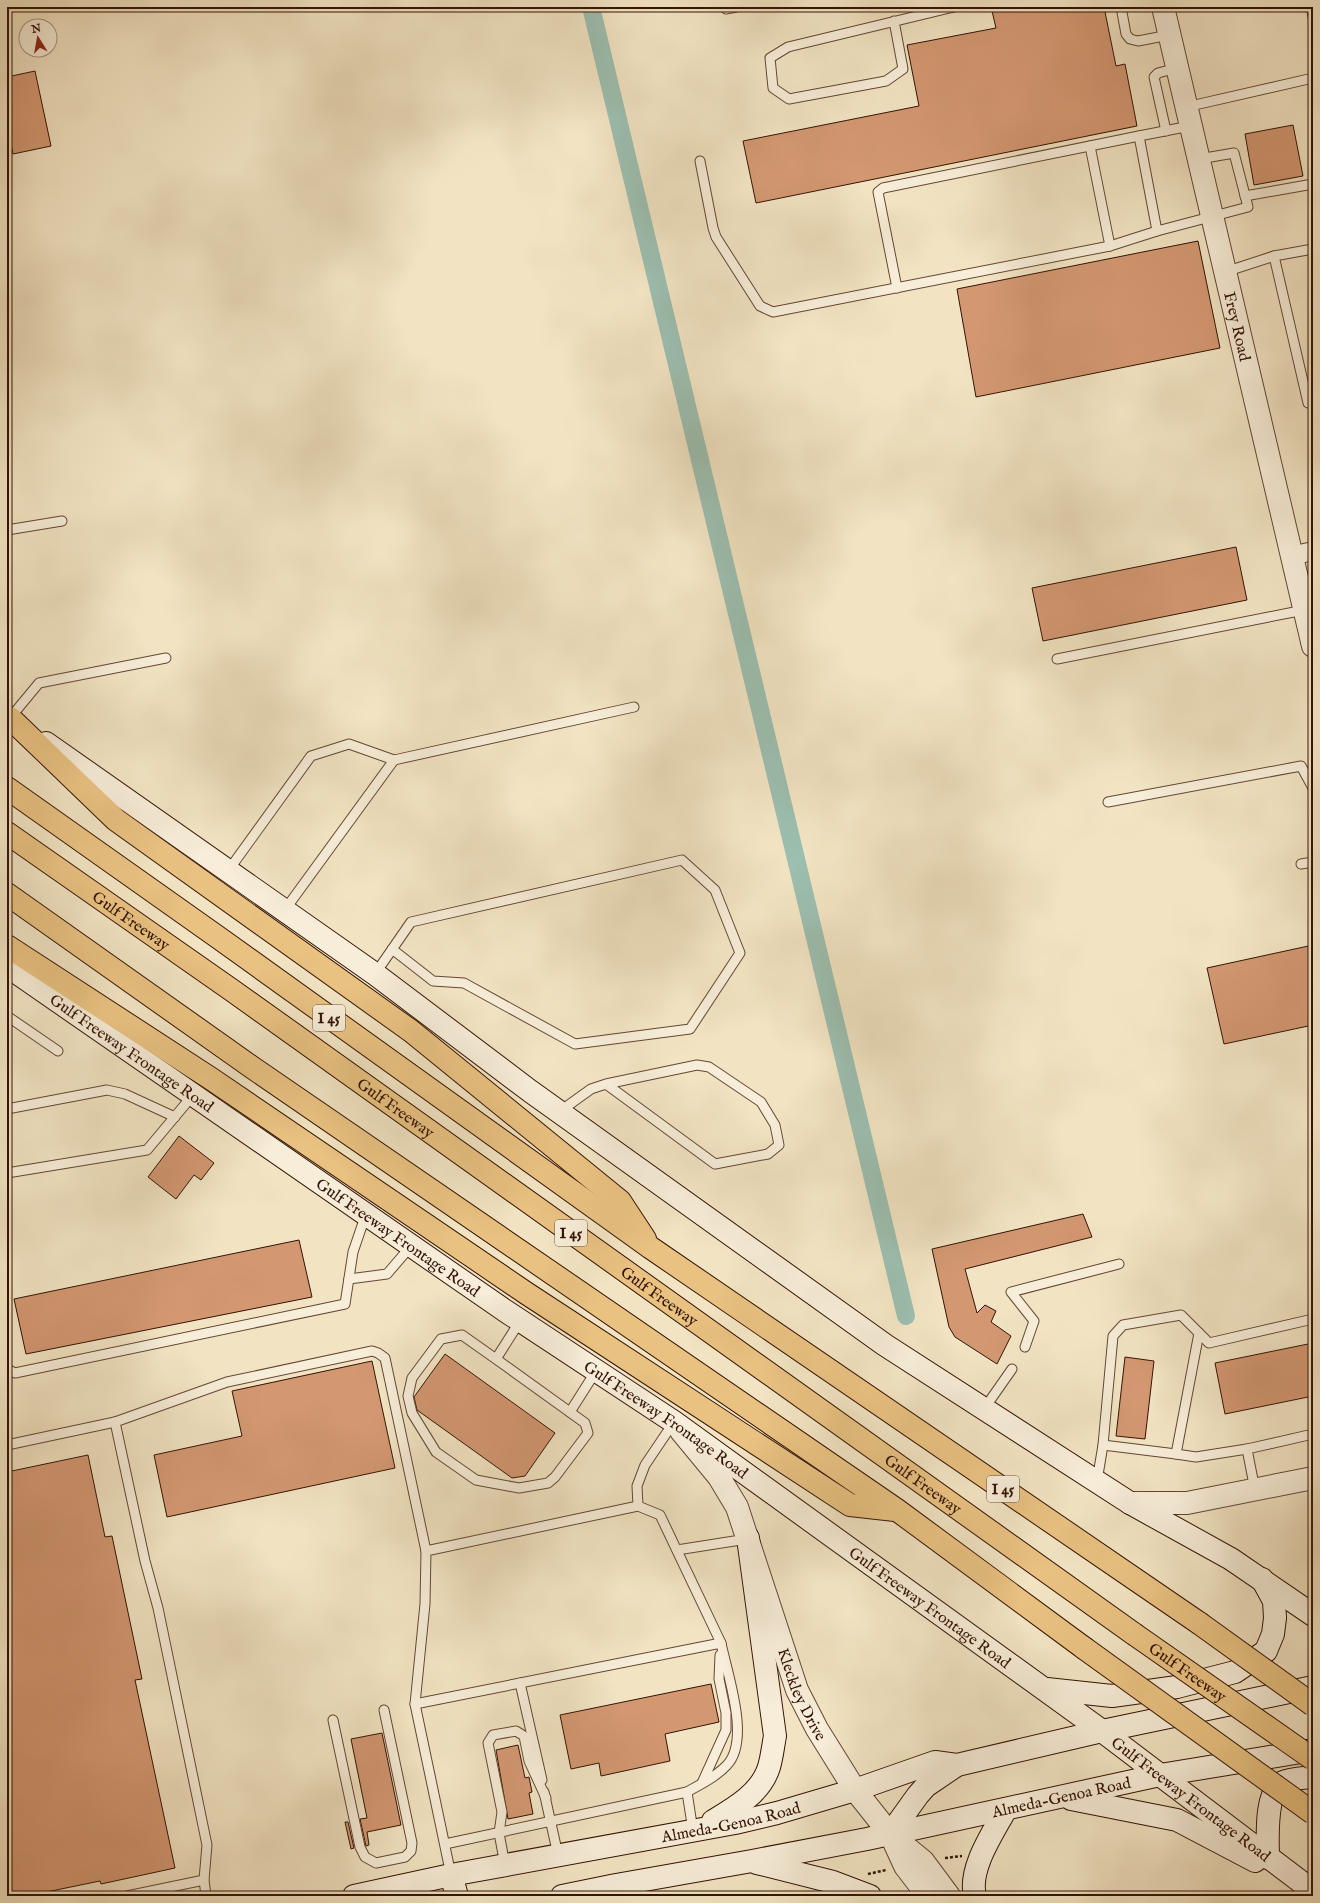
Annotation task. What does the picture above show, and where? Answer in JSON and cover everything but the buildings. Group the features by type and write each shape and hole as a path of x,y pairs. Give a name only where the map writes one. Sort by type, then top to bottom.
{"highway":[{"path":"8,717 116,820 411,1031 620,1201 651,1248"},
{"name":"Gulf Freeway","path":"7,788 213,933 651,1248 1199,1623 1313,1705"},
{"name":"Gulf Freeway","path":"7,833 233,991 1134,1634 1313,1759"},
{"name":"I 45","path":"7,894 253,1068 897,1510 1084,1648 1313,1813"},
{"path":"7,946 210,1078 526,1293 850,1505 897,1510"}],"main road":[{"name":"Frey Road","path":"1163,7 1313,646"},
{"path":"8,717 375,974 559,1112 885,1345 1130,1503 1231,1559 1313,1615"},
{"name":"Gulf Freeway Frontage Road","path":"7,966 411,1246 674,1422 1102,1731 1313,1891"},
{"path":"674,1422 718,1477 737,1507 748,1538 774,1736 769,1767 758,1787 737,1808 693,1832"},
{"path":"1130,1503 1187,1503 1313,1478"},
{"name":"Kleckley Drive","path":"748,1538 797,1690 817,1729 855,1790 890,1834 923,1861 950,1896"},
{"path":"1041,1688 1112,1696 1177,1687 1235,1672 1266,1651 1273,1634 1275,1618 1274,1601 1262,1579"},
{"name":"Almeda-Genoa Road","path":"354,1896 452,1875 693,1832 777,1813 855,1790 934,1762 958,1765 1102,1731 1313,1687"},
{"name":"Almeda-Genoa Road","path":"562,1896 618,1890 752,1861 890,1834 1160,1775 1313,1750"},
{"path":"890,1834 926,1786 958,1765"},
{"path":"1268,1858 1268,1818 1274,1791 1284,1781 1313,1777"},
{"path":"1062,1797 1177,1820 1313,1891"},
{"path":"975,1896 972,1886 981,1856 1006,1809"},
{"name":"Kleckley Drive","path":"890,1834 905,1866 928,1896"},
{"path":"752,1861 833,1882 870,1896"},
{"path":"452,1875 457,1896"}],"street":[{"path":"1291,556 1313,551"}],"lane":[{"path":"726,7 726,10 736,7"},
{"path":"894,21 902,70 886,81 789,99 773,88 770,58 788,47 894,21 954,7"},
{"path":"1121,7 1126,34 1130,39 1138,41 1170,34"},
{"path":"1311,7 1313,17"},
{"path":"1166,131 1154,77 1158,73 1178,68"},
{"path":"897,288 878,192 883,188 1166,131 1188,116 1313,78"},
{"path":"1138,136 1157,231"},
{"path":"1090,146 1110,246"},
{"path":"700,161 716,237 760,306 773,312 1110,246 1212,215 1248,207 1234,153 1199,159"},
{"path":"1245,196 1313,184"},
{"path":"1225,272 1274,256 1313,249"},
{"path":"1274,256 1308,403 1313,402"},
{"path":"7,530 62,520"},
{"path":"1057,659 1304,610"},
{"path":"8,717 39,683 166,658"},
{"path":"228,871 310,756 349,744 394,760 634,707"},
{"path":"284,910 394,760"},
{"path":"1108,802 1300,766 1313,788"},
{"path":"375,974 392,949 411,922 682,860 715,890 740,953 690,1029 575,1044 464,983 433,981 392,949"},
{"path":"1301,864 1313,862"},
{"path":"7,1016 58,1051"},
{"path":"559,1112 591,1088 606,1084 697,1065 709,1067 761,1102 775,1125 780,1145 768,1154 714,1164 606,1084"},
{"path":"7,1109 107,1090 125,1094 175,1117"},
{"path":"7,1173 147,1150 193,1095"},
{"path":"7,1369 15,1373 345,1304 353,1252 366,1214"},
{"path":"349,1278 387,1274 411,1246"},
{"path":"1025,1347 1034,1322 1011,1292 1119,1264"},
{"path":"1097,1481 1103,1445 1113,1336 1123,1325 1181,1315 1209,1343 1313,1319"},
{"path":"496,1359 521,1320"},
{"path":"1176,1454 1199,1333"},
{"path":"462,1335 496,1359 585,1423 588,1433 555,1477 548,1483 519,1488 476,1480 436,1452 412,1413 408,1396 412,1378 441,1339 462,1335"},
{"path":"7,1445 115,1422 227,1382 372,1351 378,1353 384,1358 426,1551 425,1604 415,1704 452,1875"},
{"path":"984,1409 1012,1369"},
{"path":"570,1412 597,1371"},
{"path":"115,1422 145,1561 158,1608 208,1845 204,1880 206,1896"},
{"path":"638,1506 637,1486 645,1465 674,1422"},
{"path":"1103,1445 1196,1457 1247,1449 1313,1434"},
{"path":"1247,1449 1255,1490"},
{"path":"426,1551 638,1506 660,1515 720,1643 738,1721 737,1745 729,1764 715,1776 687,1792 445,1844"},
{"path":"677,1550 748,1538"},
{"path":"415,1704 720,1643"},
{"path":"702,1783 726,1730 726,1712 719,1679 720,1643"},
{"path":"520,1683 529,1718 558,1855"},
{"path":"333,1720 360,1847 365,1857 376,1863 405,1857 411,1850 412,1843 384,1710"},
{"path":"505,1865 499,1833 502,1812 488,1743 493,1735 516,1731 524,1736 529,1761 546,1798"},
{"path":"687,1792 693,1832"},
{"path":"127,1896 204,1880"}],"path":[{"path":"940,1858 963,1856"},
{"path":"867,1874 888,1870"}],"waterway":[{"path":"591,7 906,1316"}]}
